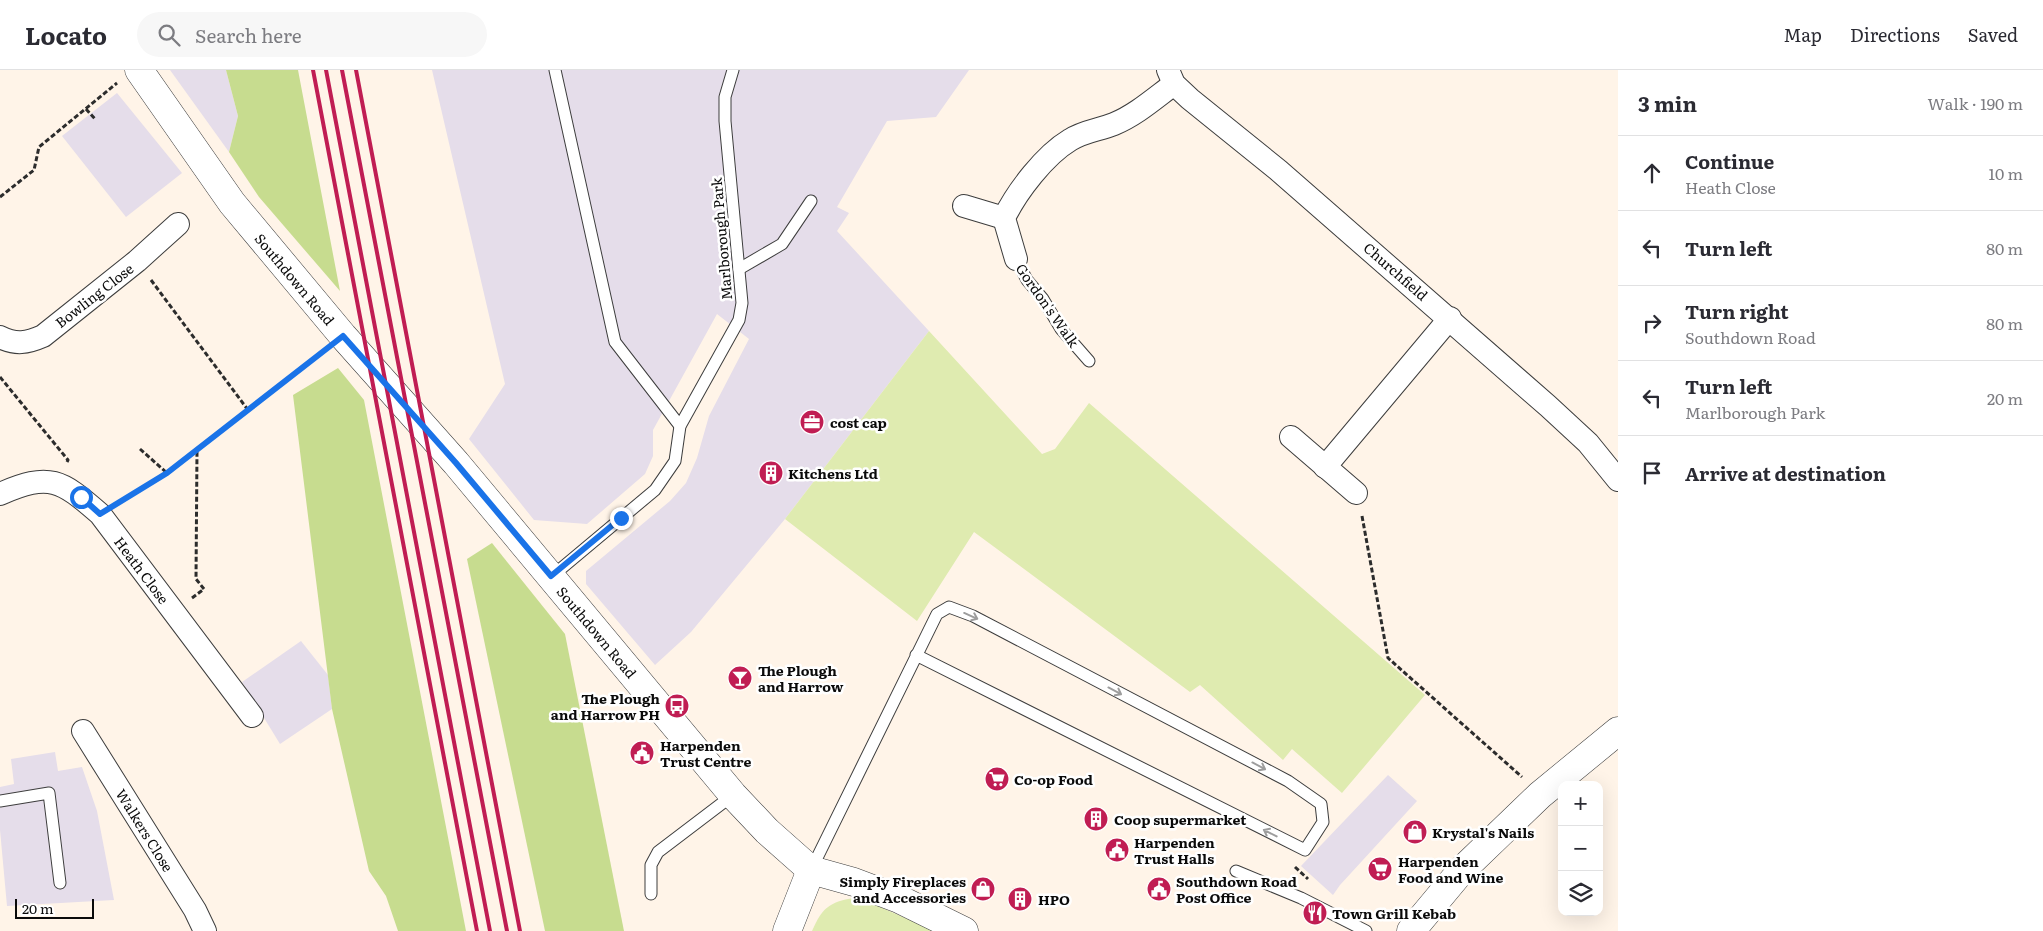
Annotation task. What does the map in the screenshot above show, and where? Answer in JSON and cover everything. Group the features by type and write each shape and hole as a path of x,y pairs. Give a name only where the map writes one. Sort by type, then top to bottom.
{"street":[{"name":"Southdown Road","path":"129,76 343,336 456,463 733,794 767,831 811,870 854,882 899,899 964,931"},
{"path":"964,206 1004,218 1012,202 1053,152 1071,139 1088,131 1113,124 1135,112 1171,77"},
{"name":"Churchfield","path":"1171,77 1190,99 1278,170 1450,318 1588,443 1618,480"},
{"name":"Gordon's Walk","path":"1004,218 1016,259"},
{"name":"Bowling Close","path":"0,338 9,342 21,343 30,342 43,336 137,261 178,224"},
{"path":"1325,467 1450,318"},
{"path":"1291,437 1356,494"},
{"name":"Heath Close","path":"0,494 29,482 46,481 60,484 81,497 100,514 252,716"},
{"name":"Walkers Close","path":"83,731 195,910 204,931"},
{"path":"1411,931 1461,871 1540,795 1618,731"},
{"path":"787,931 811,870"}],"lane":[{"path":"555,70 615,342 680,426"},
{"name":"Marlborough Park","path":"551,576 655,490 675,461 680,426 739,320 742,303 725,121 726,97 733,70"},
{"path":"739,269 782,244 811,201"},
{"name":"Gordon's Walk","path":"1016,259 1027,280 1043,299 1061,328 1089,361"},
{"path":"811,870 916,655 937,614 949,607 973,616 1288,781 1321,804 1323,822 1305,850 916,655"},
{"path":"0,801 49,793 60,883"},
{"path":"651,894 651,865 658,852 733,794"},
{"path":"1236,871 1301,898 1366,931"}],"path":[{"path":"0,197 34,170 39,147 129,76"},
{"path":"86,109 95,119"},
{"path":"137,261 248,410"},
{"path":"100,514 167,473 343,336"},
{"path":"0,376 68,460 60,484"},
{"path":"140,449 167,473"},
{"path":"174,612 204,589 196,579 197,450"},
{"path":"1356,494 1388,658 1540,795"}],"shaded area":[{"path":"170,70 226,70 238,116 229,152"},
{"path":"432,70 969,70 936,117 887,121 837,207 849,213 837,231 929,331 785,519 691,632 655,665 586,584 586,571 670,501 686,483 697,458 709,416 749,339 717,314 653,430 653,456 645,474 587,524 534,520 469,439 505,384"},
{"path":"117,93 182,173 126,217 62,136"},
{"path":"301,641 328,675 332,709 280,744 242,682"},
{"path":"55,752 58,771 82,767 97,811 114,900 7,906 0,830 0,787 14,784 11,759"},
{"path":"1388,775 1417,801 1333,895 1301,866"}],"green space":[{"path":"226,70 298,70 340,291 259,197 229,152 238,116"},
{"path":"929,331 1042,454 1055,449 1089,403 1425,695 1342,793 1292,749 1283,760 1200,685 1190,692 974,532 917,621 785,519"},
{"path":"338,368 364,400 466,931 398,931 386,896 369,871 332,709 293,395"},
{"path":"492,543 565,634 624,931 545,931 467,559"},
{"path":"854,898 864,900 935,931 812,931 827,907"}],"railway":[{"path":"313,70 477,931"},
{"path":"326,70 490,931"},
{"path":"342,70 507,931"},
{"path":"356,70 520,931"}],"place":[{"name":"cost cap","path":"812,422"},
{"name":"Kitchens Ltd","path":"771,473"},
{"name":"The Plough and Harrow","path":"740,678"},
{"name":"The Plough and Harrow PH","path":"677,706"},
{"name":"Harpenden Trust Centre","path":"642,753"},
{"name":"Co-op Food","path":"997,779"},
{"name":"Coop supermarket","path":"1096,819"},
{"name":"Krystal's Nails","path":"1415,832"},
{"name":"Harpenden Trust Halls","path":"1117,850"},
{"name":"Harpenden Food and Wine","path":"1380,869"},
{"name":"Simply Fireplaces and Accessories","path":"983,889"},
{"name":"Southdown Road Post Office","path":"1159,889"},
{"name":"HPO","path":"1020,899"},
{"name":"Town Grill Kebab","path":"1315,913"}],"route":[{"path":"81,497 100,514 167,473 343,336 456,463 551,576 621,518"}]}
